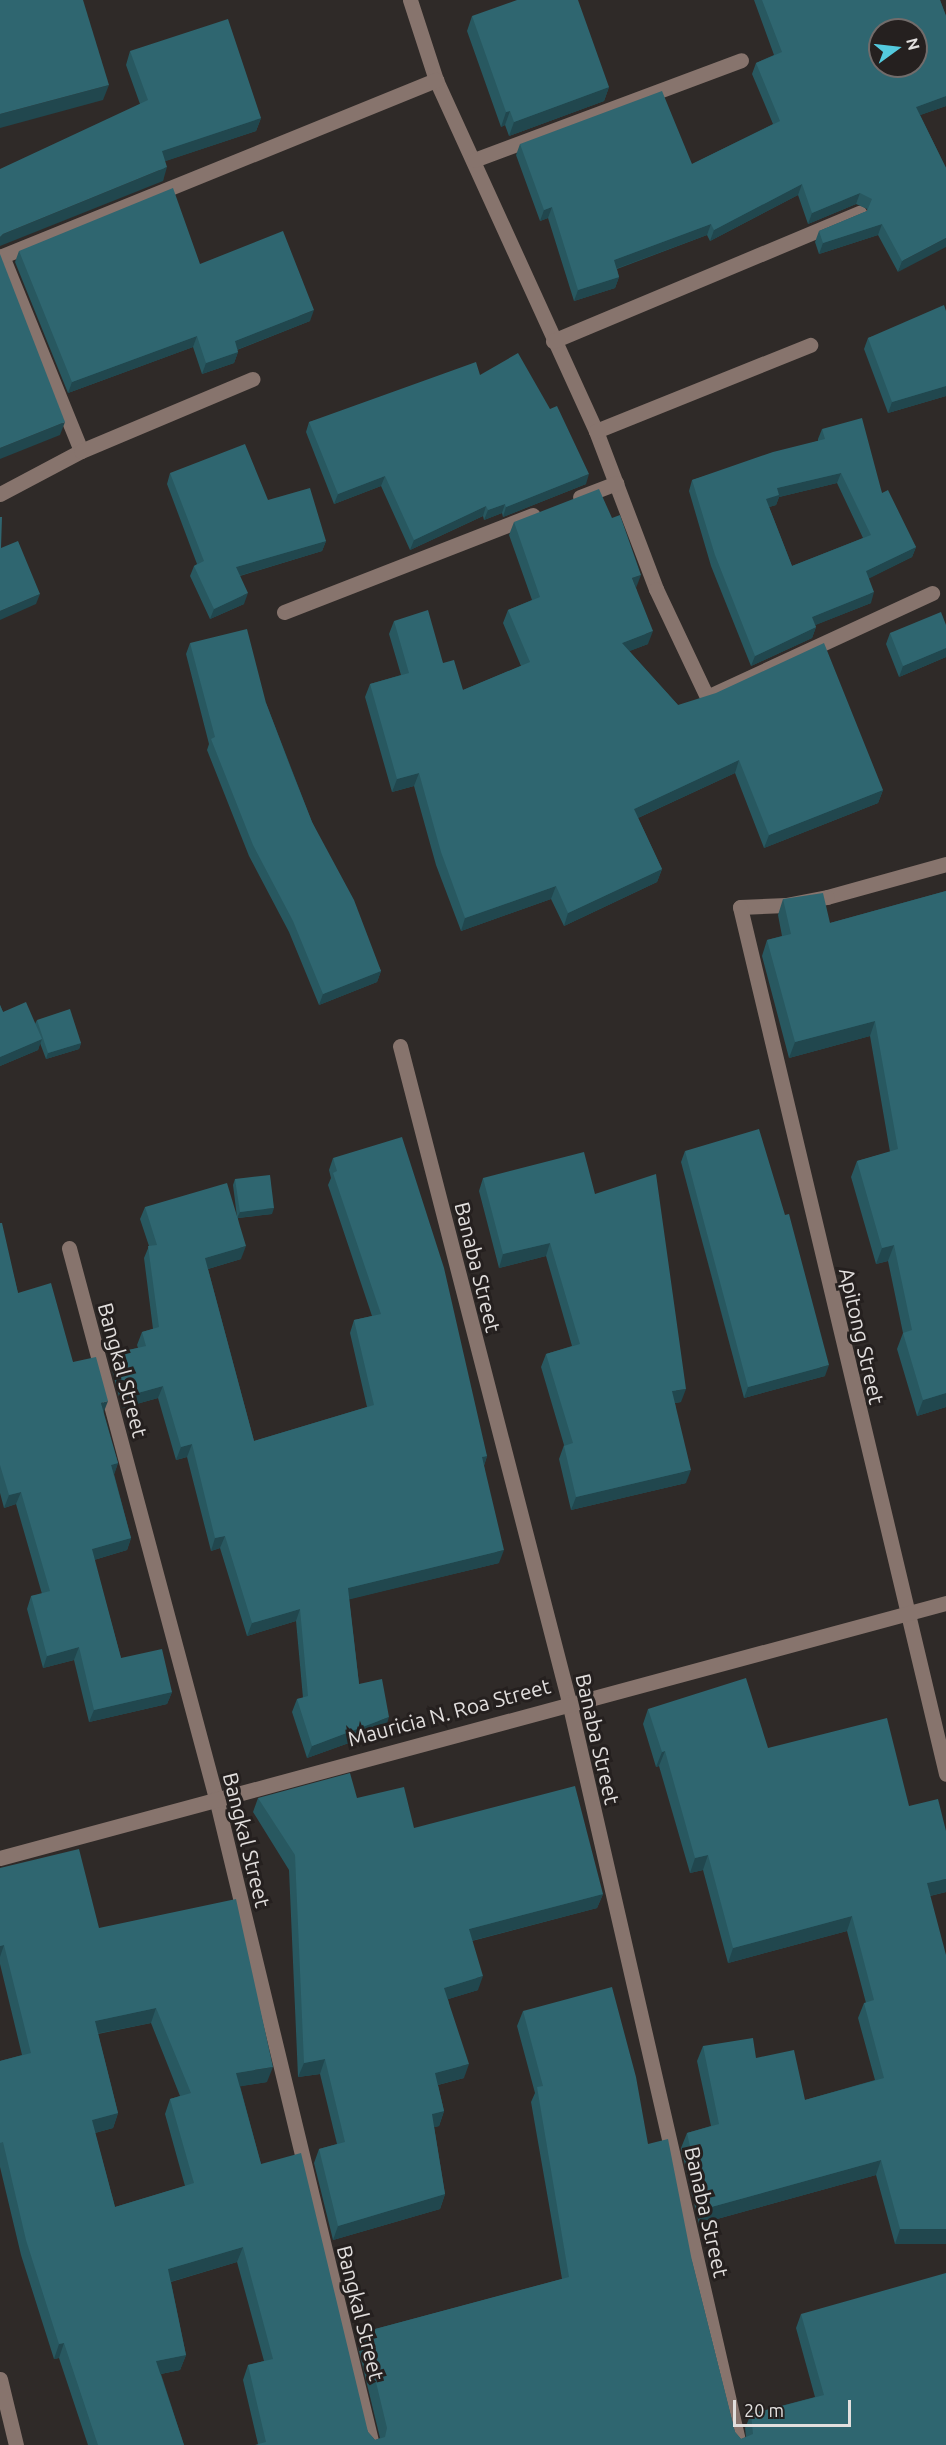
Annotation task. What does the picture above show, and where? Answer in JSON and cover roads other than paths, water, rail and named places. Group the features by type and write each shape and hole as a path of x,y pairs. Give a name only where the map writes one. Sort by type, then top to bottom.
{"street":[{"path":"410,0 436,80 596,431 656,589 707,696 932,594"},
{"path":"474,160 741,60"},
{"path":"81,451 1,257 436,80"},
{"path":"553,341 860,213"},
{"path":"596,431 810,345"},
{"path":"0,494 81,451 252,379"},
{"path":"284,612 616,483"},
{"name":"Apitong Street","path":"946,864 827,897 786,905 740,907 906,1614 946,1774"},
{"name":"Banaba Street","path":"400,1046 568,1702 739,2445"},
{"name":"Bangkal Street","path":"69,1248 216,1798 372,2445"},
{"name":"Mauricia N. Roa Street","path":"0,1858 568,1702 946,1603"},
{"path":"0,2379 16,2445"}]}
